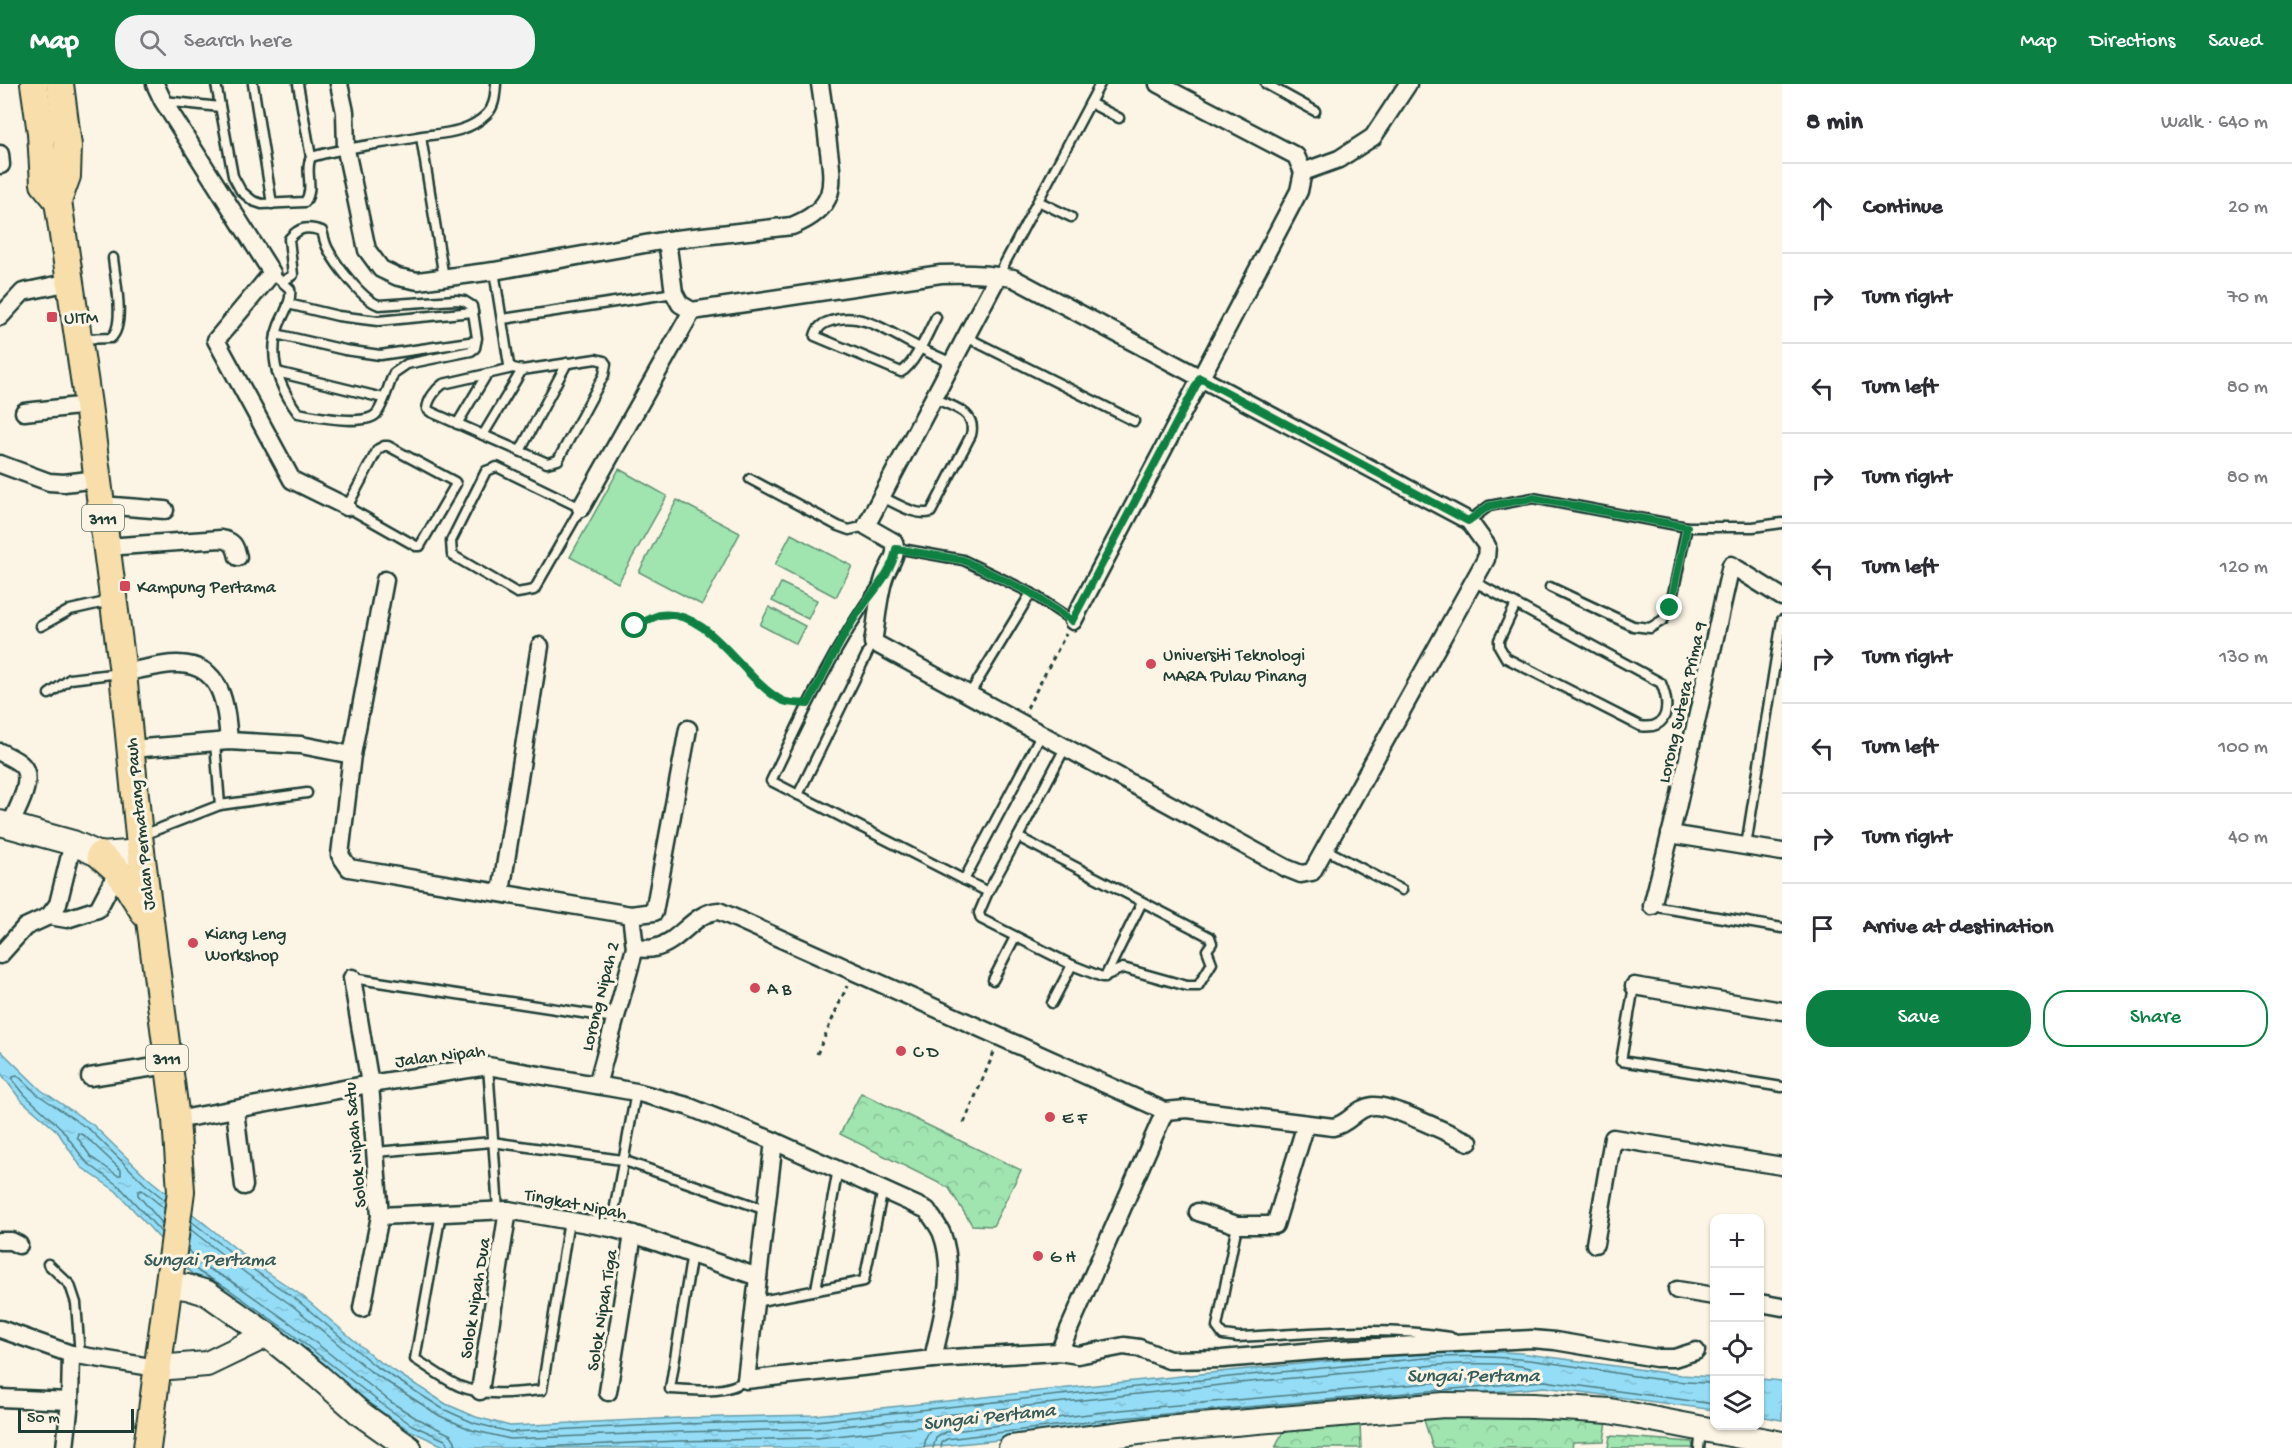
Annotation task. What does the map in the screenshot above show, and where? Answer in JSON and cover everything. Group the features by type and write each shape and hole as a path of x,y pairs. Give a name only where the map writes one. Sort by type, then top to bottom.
{"main road":[{"name":"Jalan Permatang Pauh","path":"33,84 45,184 58,201"},
{"name":"Jalan Permatang Pauh","path":"60,84 68,146 67,176 58,201 88,405 123,673 141,844 176,1120 181,1191 147,1448"},
{"path":"109,863 151,925"}],"street":[{"path":"155,84 163,101 277,278 216,340 292,480 347,507"},
{"path":"339,84 345,112 346,150 366,250 381,270 398,278 418,281 494,271 667,240 792,225 811,218 825,204 833,180 820,84"},
{"path":"1072,621 1299,191 1303,172 1296,156 1158,84"},
{"path":"1303,172 1338,159 1373,137 1408,84"},
{"path":"667,240 674,293 680,304 692,311 941,274 974,273 998,276 1013,278 1468,521 1487,546 1486,559 1312,872 1301,874 1286,868 873,642 885,576 896,549 894,542 866,526 998,276"},
{"path":"3,306 22,292 70,282"},
{"path":"581,508 692,311"},
{"path":"24,412 88,405"},
{"path":"0,464 49,482 64,483 98,479"},
{"path":"101,505 165,510"},
{"path":"106,547 220,539 229,540 235,545 238,557"},
{"name":"Lorong Sutera Prima 9","path":"1652,906 1731,565 1782,597"},
{"path":"385,580 352,755 340,855 349,868 631,915 654,912 688,729"},
{"path":"501,892 540,646"},
{"path":"123,673 179,664 203,668 218,686 226,707 222,742"},
{"path":"130,749 222,742 301,745 352,755"},
{"path":"0,752 23,766 27,776 24,794 5,825 73,843 141,844"},
{"path":"1670,834 1782,852"},
{"path":"73,843 109,863"},
{"path":"0,955 25,927 49,916 58,904 73,843"},
{"path":"49,916 68,919 98,909 109,863 141,844"},
{"path":"635,948 653,949 670,942 701,917 709,912 719,911 1165,1111 1187,1109 1333,1127 1345,1125 1360,1109 1375,1106 1394,1110 1469,1142"},
{"name":"Lorong Nipah 2","path":"597,1085 635,948 631,915"},
{"name":"Solok Nipah Satu","path":"352,978 370,1084 380,1216 362,1308"},
{"path":"1634,986 1782,1011"},
{"path":"90,1077 168,1065"},
{"name":"Jalan Nipah","path":"176,1120 370,1084 488,1066 636,1092 687,1106 774,1141 927,1210 942,1233 948,1260 947,1289 933,1359"},
{"path":"235,1110 244,1186"},
{"path":"1059,1352 1165,1111"},
{"path":"1198,1212 1237,1226 1275,1225 1306,1124"},
{"path":"1595,1244 1613,1138 1782,1166"},
{"path":"774,1141 746,1380 933,1359 1059,1352 1078,1355 1124,1346 1139,1348 1169,1360 1508,1340 1555,1341 1656,1358 1674,1358 1696,1351"},
{"name":"Tingkat Nipah","path":"380,1216 503,1210 569,1220 633,1234 758,1277"},
{"name":"Solok Nipah Dua","path":"480,1391 503,1210"},
{"name":"Solok Nipah Tiga","path":"608,1392 633,1234"},
{"path":"0,1241 11,1241 19,1245"},
{"path":"168,1285 187,1287 207,1293 267,1335 361,1414 409,1448"},
{"path":"1677,1290 1710,1295"},
{"path":"1764,1305 1782,1307"},
{"path":"0,1329 76,1355 157,1368 215,1362 267,1335"},
{"path":"65,1448 76,1355"},
{"path":"0,1398 70,1401"},
{"path":"1011,1448 1047,1446 1154,1430 1444,1405 1533,1406 1610,1411 1700,1439 1781,1445"}],"lane":[{"path":"216,84 233,176 241,190 253,201 262,204 305,202 309,197 308,164 311,157 298,84"},
{"path":"253,84 272,204"},
{"path":"311,157 421,136 440,136 469,127 487,114 495,101 496,84"},
{"path":"998,276 1100,84"},
{"path":"1266,84 1314,111"},
{"path":"163,101 220,107"},
{"path":"1090,103 1119,118"},
{"path":"421,136 444,278"},
{"path":"1038,201 1071,217"},
{"path":"307,226 322,231 328,249 363,295 371,302 379,305 456,300 464,301 471,306 475,348 471,351 407,364 398,368 376,414 369,419 319,418 298,413 283,392 277,372 274,338 291,298 290,289 277,278 293,275 289,239 295,232 307,226"},
{"path":"78,339 111,338 116,334 119,322 113,258"},
{"path":"494,271 509,365 518,369"},
{"path":"503,319 674,293"},
{"path":"288,304 338,316 378,321 473,312"},
{"path":"936,316 919,348 906,370 900,372 816,338 815,333 826,322 841,317 861,320 877,324 919,348 952,363"},
{"path":"276,334 345,350 380,355 476,341"},
{"path":"966,337 1134,421"},
{"path":"596,359 606,364 604,375 558,460 547,463 427,409 428,403 443,384 518,369 596,359"},
{"path":"520,451 567,363"},
{"path":"483,435 518,369"},
{"path":"277,372 383,398"},
{"path":"457,424 487,375"},
{"path":"882,496 916,512 926,514 931,512 971,435 973,426 973,422 966,413 934,398"},
{"path":"384,446 407,456 456,484 420,546 416,546 347,507 378,449 384,446"},
{"path":"491,468 501,468 581,508 534,590 528,592 517,593 452,555 450,551 451,541 486,471 491,468"},
{"path":"750,479 838,526 849,530 866,526"},
{"path":"1468,521 1489,506 1533,498 1687,527 1753,527 1782,523"},
{"path":"1550,587 1632,626 1650,628 1663,620 1670,608 1687,527"},
{"path":"896,549 963,560 1031,593 1072,621"},
{"path":"885,576 855,617 808,704 771,781 988,892"},
{"path":"1473,581 1516,604 1661,684 1666,694 1666,702 1664,717 1660,724 1651,728 1640,726 1506,658 1499,646 1499,640 1516,604"},
{"path":"969,696 1031,593"},
{"path":"41,626 70,610 114,601"},
{"path":"1746,846 1782,620"},
{"path":"798,795 873,642"},
{"path":"49,694 70,679 123,673"},
{"path":"964,880 1041,735"},
{"path":"220,805 222,742"},
{"path":"1065,748 988,892 979,916 1015,937 1104,978"},
{"path":"141,844 220,805 307,793"},
{"path":"1018,837 1210,937 1212,943 1207,950 1212,963 1198,986 1187,986 1122,968 1104,978"},
{"path":"1325,849 1402,890"},
{"path":"1104,978 1142,902"},
{"path":"1652,906 1782,928"},
{"path":"993,980 1015,937"},
{"path":"1052,1003 1072,965"},
{"path":"352,978 615,1018"},
{"path":"1634,986 1621,1061 1782,1088"},
{"path":"488,1066 492,1142 503,1210"},
{"path":"611,1228 636,1092"},
{"path":"376,1152 492,1142 622,1160 766,1210"},
{"path":"816,1289 838,1169"},
{"path":"755,1302 864,1281 883,1190"},
{"path":"441,1213 416,1359 459,1386 508,1394 542,1390 569,1220"},
{"path":"1237,1226 1217,1327 1223,1335 1238,1337 1381,1330 1508,1340"},
{"path":"692,1253 670,1389 724,1390 735,1388 746,1380"},
{"path":"48,1264 70,1285 76,1303 76,1355"}],"path":[{"path":"635,626 660,615 682,616 706,630 758,682 782,702 808,704"},
{"path":"1019,723 1072,621"},
{"path":"817,1054 854,970"},
{"path":"963,1123 1000,1037"}],"green space":[{"path":"619,469 667,496 618,583 570,557"},
{"path":"677,500 740,533 702,605 639,572"},
{"path":"791,534 852,566 836,597 775,565"},
{"path":"781,583 817,600 808,619 772,601"},
{"path":"769,607 805,626 796,644 760,625"},
{"path":"861,1093 1021,1170 993,1226 972,1225 949,1188 840,1134"},
{"path":"1423,1417 1554,1417 1607,1422 1604,1441 1573,1442 1572,1448 1433,1448"},
{"path":"1360,1423 1361,1448 1275,1448 1283,1432"},
{"path":"1610,1436 1692,1442 1693,1448 1608,1448"}],"water":[{"name":"Sungai Pertama","path":"0,1050 41,1090 93,1125 149,1179 255,1264 301,1295 377,1360 446,1404 476,1417 510,1426 678,1418 815,1415 1238,1370 1466,1350 1520,1353 1681,1375 1710,1377 1710,1409 1544,1387 918,1448 448,1448 409,1430 383,1413 285,1336 195,1277 116,1191 81,1167 57,1131 20,1099 0,1072"},
{"path":"1764,1379 1782,1381 1782,1420 1764,1417"}],"place":[{"name":"UITM","path":"52,317"},
{"name":"Kampung Pertama","path":"125,586"},
{"name":"Universiti Teknologi MARA Pulau Pinang","path":"1151,664"},
{"name":"Kiang Leng Workshop","path":"193,943"},
{"name":"A B","path":"755,988"},
{"name":"C D","path":"901,1051"},
{"name":"E F","path":"1050,1117"},
{"name":"G H","path":"1038,1256"}],"route":[{"path":"635,626 660,615 682,616 706,630 758,682 782,702 808,704 855,617 885,576 896,549 963,560 984,568 1031,593 1072,621 1200,378 1468,521 1489,506 1533,498 1687,527 1670,608"}]}
